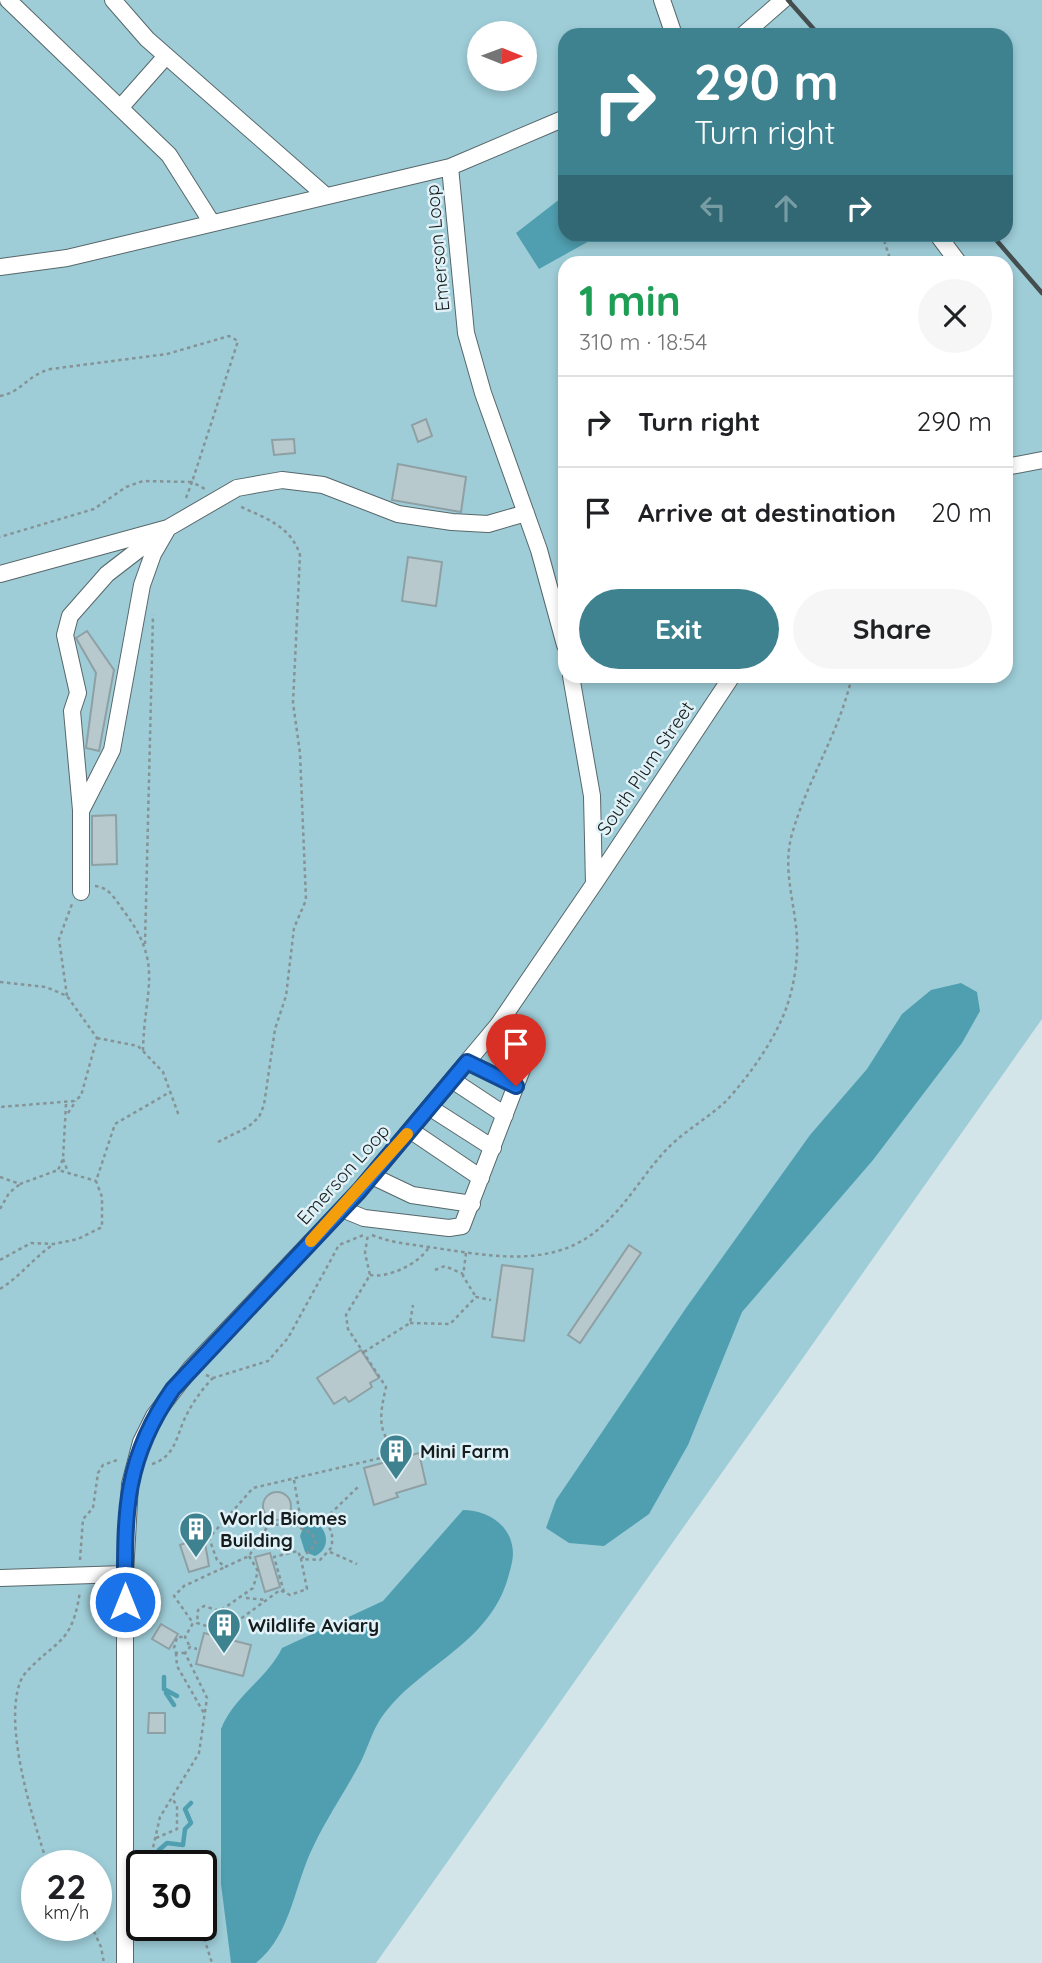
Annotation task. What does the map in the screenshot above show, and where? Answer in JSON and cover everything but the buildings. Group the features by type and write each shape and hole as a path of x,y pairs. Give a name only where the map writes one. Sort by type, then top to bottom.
{"street":[{"path":"8,0 169,155 212,223"},
{"path":"113,0 166,56 326,196"},
{"path":"662,0 672,28"},
{"path":"751,28 783,0"},
{"path":"120,108 166,56"},
{"path":"450,167 558,121"},
{"name":"Emerson Loop","path":"0,267 67,258 450,167 466,333 526,513 558,621"},
{"path":"1013,466 1042,460"},
{"path":"81,892 81,811 72,711 77,685 65,635 70,616 107,574 173,526 237,488 282,480 323,485 398,514 452,522 488,524 526,513"},
{"path":"0,574 173,526"},
{"path":"81,811 112,750 142,585 153,554 173,526"},
{"path":"572,683 592,796 594,884"},
{"name":"South Plum Street","path":"594,884 727,683"},
{"name":"Emerson Loop","path":"125,1963 125,1574 128,1507 135,1461 154,1416 191,1368 372,1176 490,1035 594,884"},
{"path":"342,1209 364,1218 449,1228 462,1226 516,1086 524,1058 490,1035"},
{"path":"467,1062 516,1086"},
{"path":"452,1080 505,1115"},
{"path":"429,1107 492,1148"},
{"path":"410,1130 481,1178"},
{"path":"372,1176 412,1195 472,1204"},
{"path":"0,1578 125,1574"}],"path":[{"path":"0,396 15,393 34,373 167,354 229,335 235,337 238,347 192,482 173,526"},
{"path":"0,537 94,509 126,487 143,481 178,479 192,482 277,523 289,534 300,555 293,703 300,753 306,900 294,928 286,996 275,1028 264,1105 259,1117 248,1127 218,1142"},
{"path":"145,944 153,615"},
{"path":"144,1463 160,1461 169,1454 177,1443 194,1402 213,1378 268,1361 288,1338 338,1245 368,1234 395,1244 466,1253 533,1257 575,1246 617,1212 670,1146 726,1100 760,1055 787,1006 795,974 797,940 788,880 793,833 808,789 839,725 850,683"},
{"path":"143,1051 150,971 145,944 141,933 108,890 98,885 81,892 64,918 59,939 67,996 97,1038 138,1046 163,1072 179,1116"},
{"path":"0,982 46,988 67,996"},
{"path":"68,1114 80,1096 97,1038"},
{"path":"0,1261 31,1244 54,1244 87,1235 102,1227 102,1197 96,1181 115,1125 170,1092"},
{"path":"0,1107 66,1104 80,1096"},
{"path":"58,1170 63,1159 68,1114 66,1104"},
{"path":"63,1159 69,1174"},
{"path":"0,1209 9,1193 20,1184 58,1170 96,1181"},
{"path":"0,1177 20,1184"},
{"path":"225,1567 217,1560 209,1538 253,1488 402,1453 390,1446 379,1425 386,1387 348,1329 346,1314 370,1275 365,1253 368,1234"},
{"path":"0,1289 23,1272 31,1259 54,1244"},
{"path":"370,1275 387,1276 424,1256 429,1247"},
{"path":"466,1253 463,1273 469,1289 476,1297 491,1300"},
{"path":"435,1270 445,1266 463,1273"},
{"path":"364,1352 410,1323 450,1324 476,1297"},
{"path":"410,1323 413,1304"},
{"path":"191,1368 213,1378"},
{"path":"9,1720 12,1693 21,1678 60,1644 73,1625 80,1574 83,1519 93,1508 98,1473 112,1460 127,1460"},
{"path":"294,1479 301,1521"},
{"path":"325,1519 359,1486"},
{"path":"296,1526 307,1517 325,1519"},
{"path":"301,1559 320,1560 330,1552 332,1533 325,1519"},
{"path":"284,1592 274,1557 298,1551 307,1589 290,1594 284,1592 280,1590 226,1627 212,1630 195,1623 176,1602 177,1590 249,1556 269,1524 296,1526 312,1533 316,1544 301,1559"},
{"path":"330,1552 357,1564"},
{"path":"205,1716 177,1666 175,1640 185,1637 195,1623 198,1610 204,1606 220,1611 253,1588 258,1572 249,1556"},
{"path":"246,1598 267,1600"},
{"path":"226,1627 229,1610"},
{"path":"185,1637 190,1647 197,1649"},
{"path":"185,1653 190,1647"},
{"path":"176,1653 185,1653"},
{"path":"153,1850 160,1817 199,1753 207,1698 185,1653"},
{"path":"10,1733 43,1850"},
{"path":"156,1838 177,1829 177,1806 172,1798"},
{"path":"99,1941 104,1963"},
{"path":"205,1941 212,1963"}],"shaded area":[{"path":"0,0 1042,0 1042,1019 376,1963 0,1963"},
{"path":"558,200 558,242 587,242 558,256 539,269 516,233"},
{"path":"961,983 977,992 980,1011 962,1043 873,1160 742,1312 688,1445 649,1514 604,1546 569,1543 546,1528 556,1500 686,1308 810,1135 867,1069 902,1014 931,990"},
{"path":"463,1510 491,1517 502,1526 510,1538 512,1560 500,1599 486,1620 469,1638 411,1686 393,1703 378,1723 361,1762 314,1845 277,1938 256,1963 231,1963 221,1884 221,1729 227,1717 276,1659 282,1648 383,1601"},
{"path":"316,1523 326,1540 323,1549 315,1556 305,1552 300,1536 304,1525"}],"waterway":[{"path":"164,1677 164,1689 177,1696"},
{"path":"166,1693 174,1705"},
{"path":"159,1850 167,1843 183,1845 185,1829 191,1823 185,1809 191,1803"}],"railway":[{"path":"788,0 813,28"},
{"path":"998,242 1010,256"},
{"path":"1013,259 1042,293"}],"slow traffic":[{"path":"311,1241 359,1191 407,1134"}],"place":[{"name":"Mini Farm","path":"396,1481"},
{"name":"World Biomes Building","path":"196,1559"},
{"name":"Wildlife Aviary","path":"224,1655"}],"route":[{"path":"125,1602 128,1507 135,1461 154,1416 173,1389 359,1191 467,1062 516,1086"}]}
